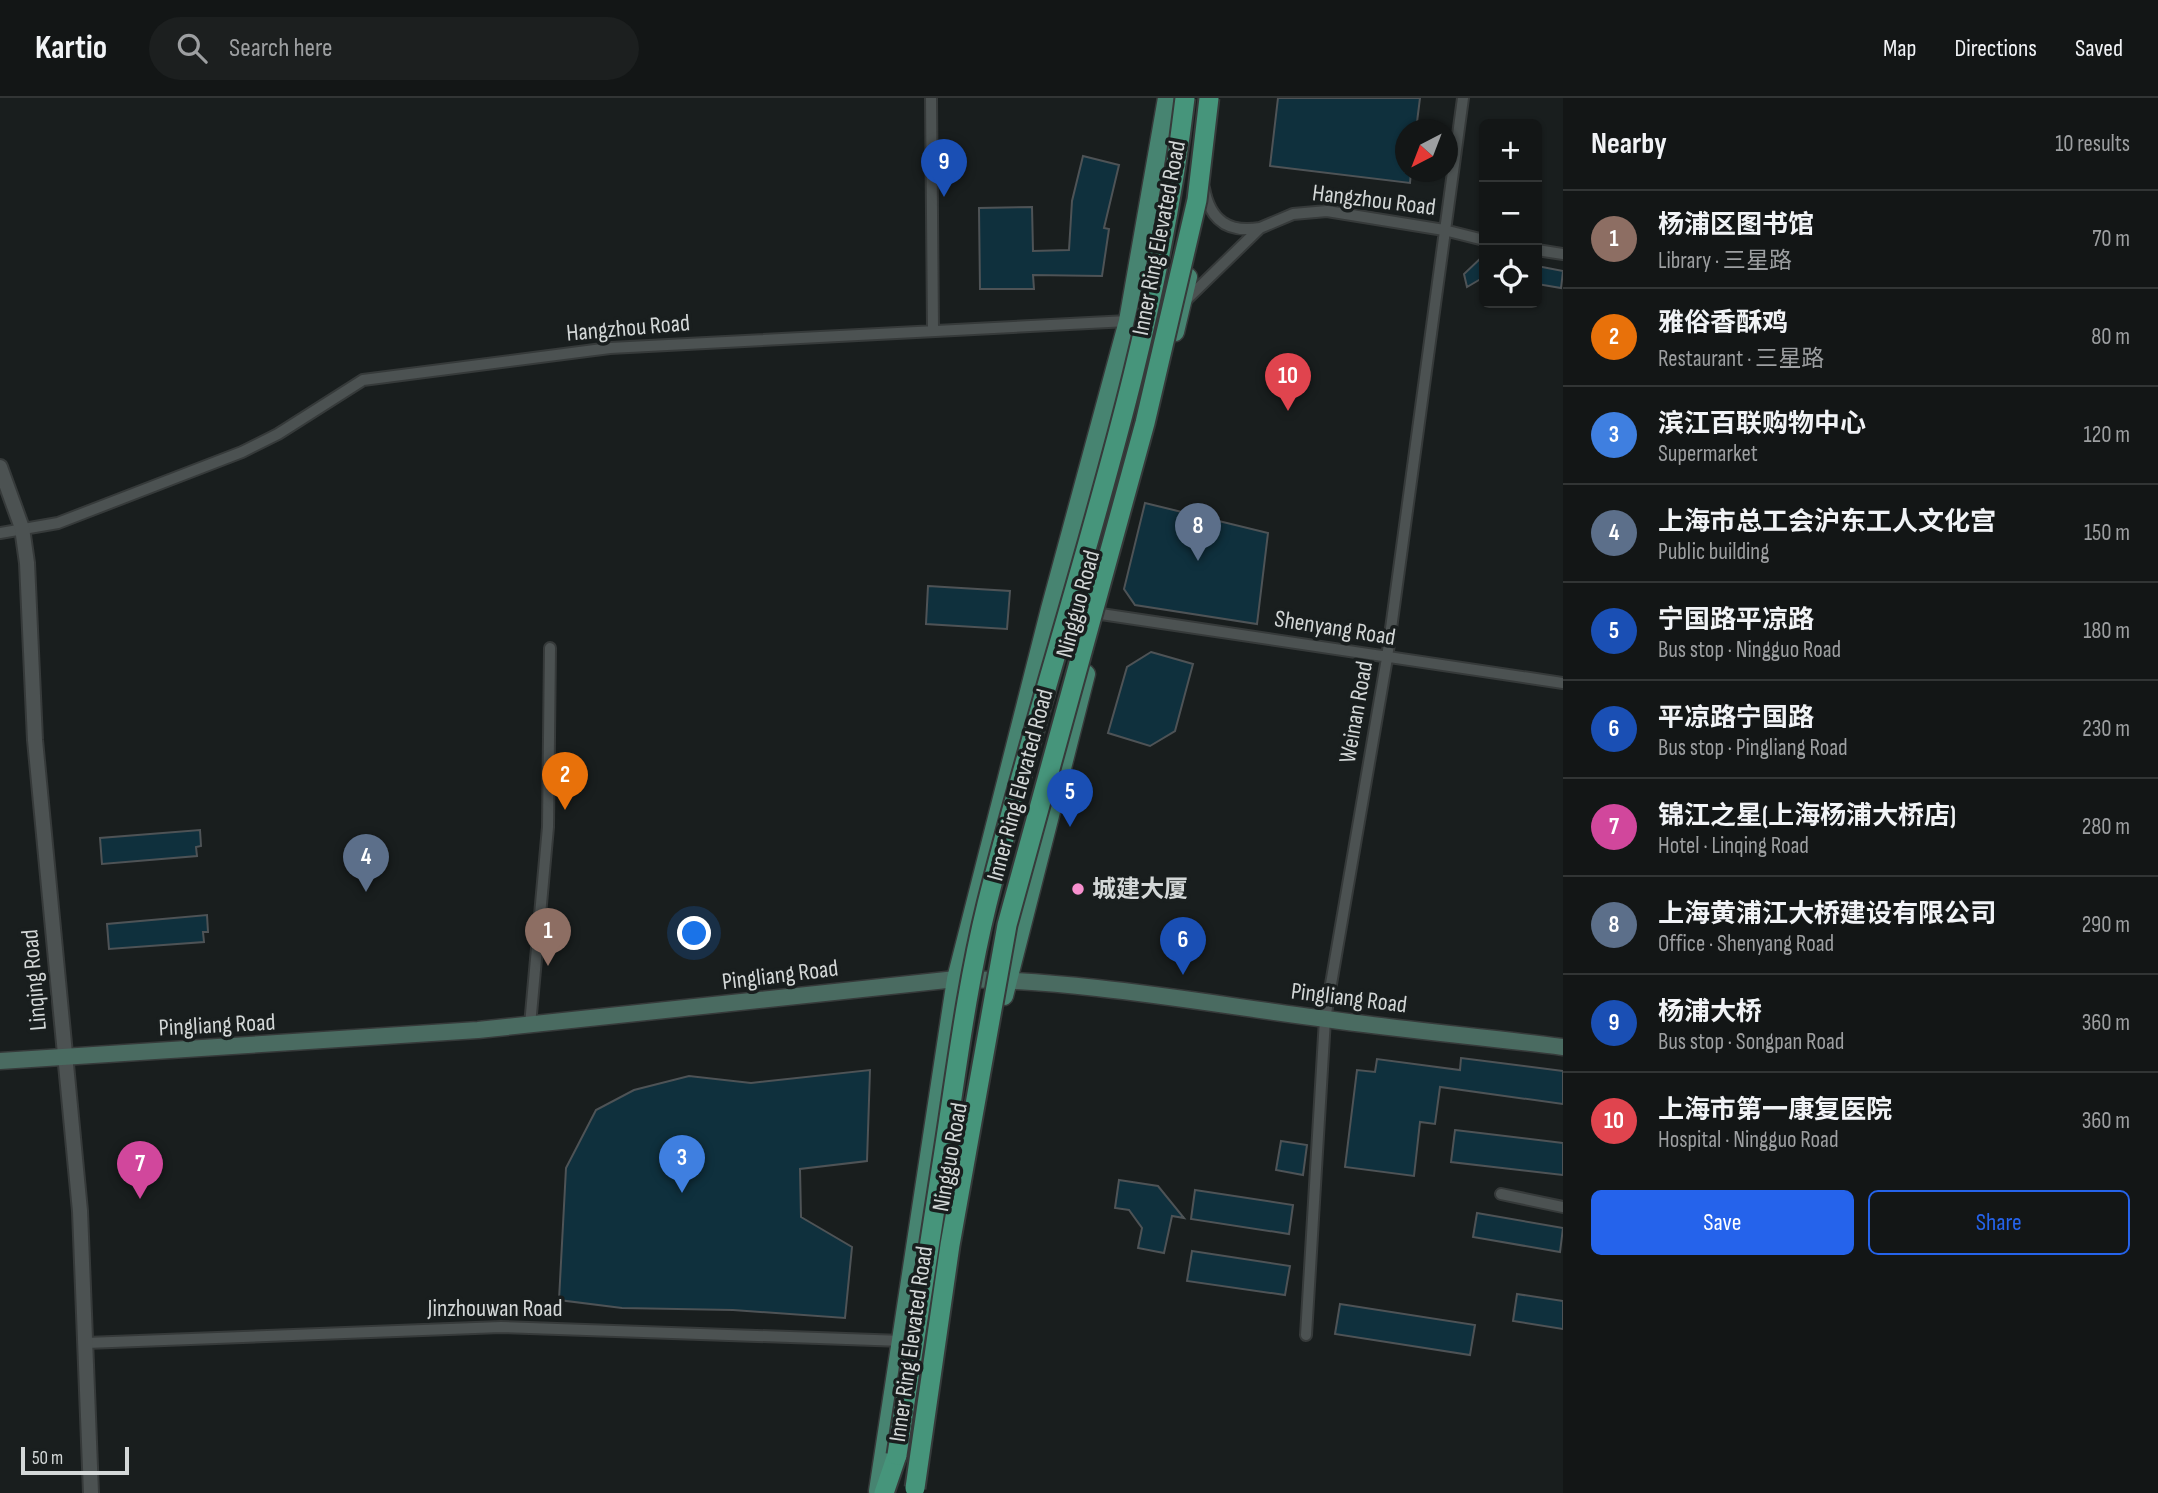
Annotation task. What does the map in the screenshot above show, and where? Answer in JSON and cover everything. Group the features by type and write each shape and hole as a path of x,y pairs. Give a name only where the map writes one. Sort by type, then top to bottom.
{"highway":[{"name":"Inner Ring Elevated Road","path":"890,1493 965,1006 1007,825 1120,421 1152,292 1170,210 1185,98"},
{"name":"Inner Ring Elevated Road","path":"916,1492 950,1245 1007,925 1145,423 1197,201 1211,98"},
{"path":"884,1493 897,1455"}],"main road":[{"name":"Ningguo Road","path":"878,1493 957,979 1050,609 1128,321 1167,98"},
{"name":"Ningguo Road","path":"916,1492 1007,980 1183,303 1204,186 1211,98"},
{"name":"Pingliang Road","path":"0,1061 530,1025 957,979 1007,980 1178,997 1325,1019 1563,1047"}],"street":[{"path":"931,98 933,329"},
{"name":"Weinan Road","path":"1307,1335 1325,1019 1387,658 1463,98"},
{"name":"Hangzhou Road","path":"1204,186 1207,203 1214,216 1227,228 1243,231 1260,228 1293,214 1317,211 1444,230 1479,239"},
{"name":"Hangzhou Road","path":"0,533 58,523 242,452 278,434 363,380 610,348 933,329 1043,328 1128,321 1183,303 1260,228"},
{"path":"1542,251 1563,254"},
{"name":"Linqing Road","path":"0,467 22,528 30,603 36,740 80,1211 90,1493"},
{"name":"Shenyang Road","path":"1101,614 1563,683"},
{"path":"530,1025 548,827 550,648"},
{"path":"1501,1194 1563,1207"},
{"name":"Jinzhouwan Road","path":"86,1343 501,1327 903,1341"}],"building":[{"path":"1278,98 1420,98 1417,119 1395,119 1395,181 1270,166"},
{"path":"1083,156 1119,165 1104,228 1109,229 1102,276 1033,275 1034,289 980,289 979,208 1032,207 1033,251 1069,250 1072,201"},
{"path":"1479,260 1479,280 1467,287 1464,274"},
{"path":"1542,267 1563,271 1561,288 1542,285"},
{"path":"1145,503 1268,533 1257,624 1135,605 1124,589"},
{"path":"928,586 1010,591 1007,629 926,624"},
{"path":"1151,652 1193,664 1175,731 1150,746 1108,733 1127,667"},
{"path":"200,830 201,846 196,847 197,856 102,864 100,838"},
{"path":"207,915 208,932 203,932 204,942 109,949 107,924"},
{"path":"1461,1058 1563,1071 1563,1104 1440,1087 1435,1124 1420,1122 1414,1176 1345,1167 1357,1070 1375,1072 1377,1059 1460,1070"},
{"path":"870,1070 867,1161 800,1169 801,1217 852,1247 845,1318 733,1310 622,1308 559,1300 566,1168 596,1110 634,1090 689,1076 751,1083"},
{"path":"1455,1130 1563,1143 1563,1175 1451,1162"},
{"path":"1281,1141 1307,1145 1303,1175 1276,1170"},
{"path":"1119,1180 1158,1186 1184,1218 1172,1216 1164,1253 1138,1248 1142,1228 1129,1210 1115,1208"},
{"path":"1195,1190 1293,1205 1289,1234 1191,1219"},
{"path":"1477,1213 1563,1228 1560,1252 1473,1237"},
{"path":"1192,1251 1290,1266 1285,1295 1187,1281"},
{"path":"1517,1294 1563,1301 1563,1329 1513,1321"},
{"path":"1340,1304 1475,1325 1470,1355 1335,1334"}],"place":[{"name":"杨浦大桥","path":"944,197"},
{"name":"上海市第一康复医院","path":"1288,411"},
{"name":"上海黄浦江大桥建设有限公司","path":"1198,561"},
{"name":"雅俗香酥鸡","path":"565,810"},
{"name":"宁国路平凉路","path":"1070,827"},
{"name":"城建大厦","path":"1078,889"},
{"name":"上海市总工会沪东工人文化宫","path":"366,892"},
{"name":"杨浦区图书馆","path":"548,966"},
{"name":"平凉路宁国路","path":"1183,975"},
{"name":"滨江百联购物中心","path":"682,1193"},
{"name":"锦江之星(上海杨浦大桥店)","path":"140,1199"}]}
